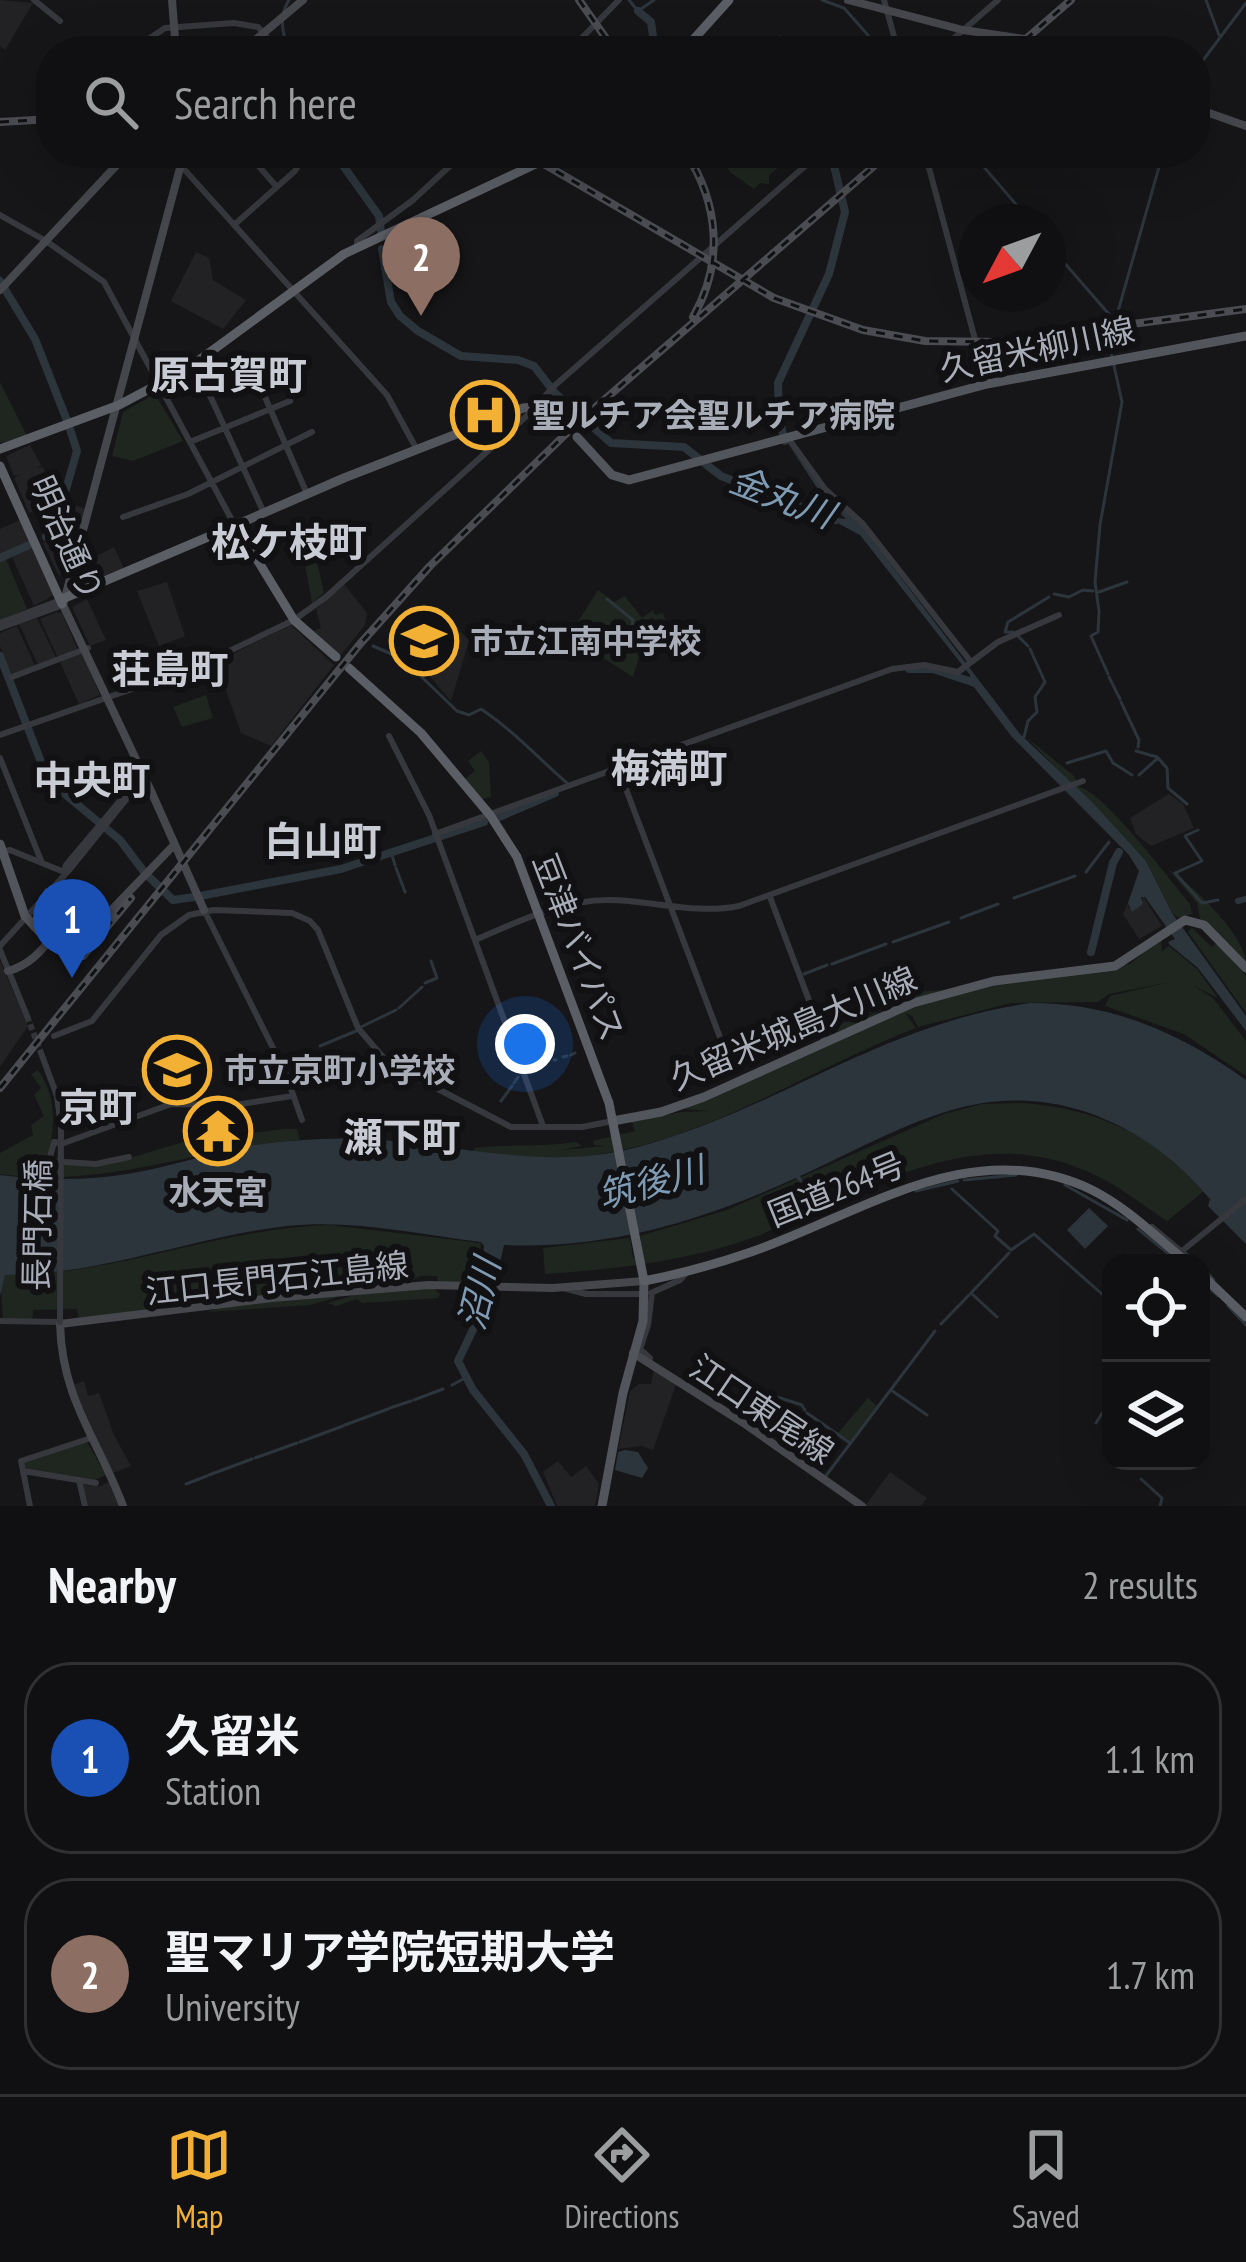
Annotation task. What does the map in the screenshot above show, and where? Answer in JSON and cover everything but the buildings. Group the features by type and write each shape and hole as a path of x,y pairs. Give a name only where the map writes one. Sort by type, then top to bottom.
{"highway":[{"path":"693,36 725,0"},
{"path":"0,452 134,397 195,363 357,247 528,168"},
{"path":"294,291 349,256 539,168"},
{"path":"123,388 134,397"},
{"path":"104,411 115,419"},
{"name":"明治通り","path":"0,452 64,602"},
{"name":"明治通り","path":"0,466 16,495"},
{"path":"235,526 292,621 334,658"},
{"path":"64,602 235,526"},
{"path":"64,602 235,526"},
{"path":"70,582 80,591"},
{"name":"豆津バイパス","path":"348,669 410,721 517,857 614,1125"},
{"path":"614,1125 646,1290"},
{"name":"国道264号","path":"646,1290 688,1271 754,1251 884,1194 960,1173 993,1170 1039,1172 1105,1197 1180,1254"},
{"name":"国道264号","path":"1210,1281 1246,1317"}],"main road":[{"path":"172,0 175,36"},
{"path":"259,36 303,0"},
{"path":"848,0 993,36"},
{"path":"1210,113 1246,126"},
{"path":"0,290 114,168"},
{"path":"64,602 182,168"},
{"name":"久留米柳川線","path":"578,437 621,479 987,384 1246,336"},
{"path":"235,526 537,405 554,412 566,425"},
{"name":"明治通り","path":"64,602 143,777"},
{"name":"明治通り","path":"107,696 143,777"},
{"path":"134,787 135,761"},
{"path":"143,777 204,910"},
{"path":"161,856 167,828"},
{"path":"8,971 28,964 66,920 97,926 175,845"},
{"path":"1,848 25,916 48,941"},
{"name":"久留米城島大川線","path":"614,1125 681,1106 914,1003 978,985 1115,966 1179,921 1190,919 1204,925 1246,968"},
{"name":"江口長門石江島線","path":"60,1323 429,1285 646,1290"},
{"path":"602,1506 646,1290"},
{"path":"60,1323 64,1372 123,1506"},
{"name":"江口東尾線","path":"633,1353 862,1506"}],"street":[{"path":"34,0 60,21"},
{"path":"584,36 619,0"},
{"path":"884,0 894,36"},
{"path":"956,36 998,0"},
{"path":"150,36 174,28 244,23 267,36"},
{"path":"182,168 387,394 417,450"},
{"path":"260,168 277,187"},
{"path":"234,225 297,168"},
{"path":"357,247 357,241 448,168"},
{"path":"537,405 803,168"},
{"path":"929,168 987,384"},
{"path":"0,215 104,282 235,526"},
{"path":"195,363 265,514"},
{"path":"252,367 308,494"},
{"path":"190,442 290,400"},
{"path":"0,735 197,666 292,621 326,597 525,412"},
{"path":"123,517 211,483 312,432"},
{"path":"784,439 825,489 863,524 967,665"},
{"path":"0,626 64,602"},
{"path":"435,834 892,669 924,665 956,672 1007,637 1059,615"},
{"path":"12,677 86,649"},
{"path":"389,736 435,834 544,1126"},
{"path":"0,758 42,862"},
{"path":"618,768 732,1069"},
{"path":"27,1016 0,948 143,777"},
{"path":"475,940 569,902 726,908 1080,783"},
{"path":"134,787 151,790"},
{"path":"1,848 64,872"},
{"path":"47,891 66,920"},
{"path":"770,896 824,1040"},
{"path":"54,1036 92,1021 161,935 189,915 204,910 292,913 318,930 358,1028 378,1055 511,1127 614,1125"},
{"path":"204,910 285,1072 302,1120"},
{"path":"41,1053 67,1140"},
{"path":"57,1096 49,1161 96,1164 129,1157"},
{"name":"長門石橋","path":"57,1096 62,1128 60,1323"},
{"path":"54,1142 171,1104 235,1105 292,1096"},
{"path":"1183,1250 1246,1199"},
{"path":"1143,1225 1186,1254"},
{"path":"646,1290 651,1313 640,1349 649,1362"},
{"path":"0,1322 60,1323"},
{"path":"30,1506 21,1461 91,1438"},
{"path":"23,1471 96,1483"},
{"path":"79,1480 86,1506"}],"shaded area":[{"path":"0,0 33,3 5,50 0,46"},
{"path":"728,168 778,168 769,175 769,184 760,183 754,189"},
{"path":"196,252 209,258 213,280 246,300 223,329 171,301"},
{"path":"0,382 27,436 2,443 0,442"},
{"path":"155,394 183,441 133,461 112,456 123,412"},
{"path":"30,445 46,476 34,482 46,506 29,513 14,478 21,474 14,476 6,456"},
{"path":"67,503 87,509 70,570 59,576 43,543 57,536"},
{"path":"22,519 30,540 0,554 0,529"},
{"path":"308,538 322,541 316,557 324,593 312,603 303,554"},
{"path":"33,547 54,595 34,606 12,557"},
{"path":"114,547 125,571 75,588 79,565"},
{"path":"4,554 27,609 0,620 0,556"},
{"path":"167,582 185,636 159,646 137,591"},
{"path":"344,584 367,613 365,625 340,656 312,631 321,628 316,609"},
{"path":"598,590 614,602 625,596 642,618 653,610 655,615 663,613 666,622 647,631 633,677 569,636"},
{"path":"87,599 106,640 90,646 72,607"},
{"path":"441,609 469,641 451,701 397,638 426,610 432,615"},
{"path":"62,613 78,650 58,658 40,619"},
{"path":"37,618 56,658 38,665 19,624"},
{"path":"291,625 334,665 271,746 241,733 216,662"},
{"path":"17,626 35,666 12,675 0,633"},
{"path":"82,651 100,695 79,704 59,660"},
{"path":"206,695 213,718 182,727 173,707"},
{"path":"1026,737 1120,820 1190,904 1192,914 1179,918 1172,913 1146,861"},
{"path":"481,751 489,762 491,797 482,799 465,779 475,771 468,761"},
{"path":"1169,794 1183,804 1194,828 1151,846 1136,834 1130,818"},
{"path":"1169,870 1227,925 1246,962 1200,919 1197,903"},
{"path":"1143,896 1162,926 1139,939 1123,914 1128,903 1129,908 1142,904"},
{"path":"1192,928 1212,947 1217,943 1246,976 1246,1013 1188,932"},
{"path":"1167,932 1161,940 1162,951 1169,946 1197,969 1218,998 1192,985 1213,998 1246,1041 1246,1076 1184,1034 1105,1006 1110,996 1170,982 1109,994 1098,1002 1011,1003 918,1027 905,1013 916,1028 713,1121 629,1149 557,1157 473,1152 475,1148 576,1142 582,1146 561,1150 606,1146 593,1141 635,1131 632,1122 710,1111 683,1109 883,1017 979,986 1130,964"},
{"path":"0,961 28,1026 0,1067"},
{"path":"945,990 825,1032 824,1028 875,1014 865,1013 912,992"},
{"path":"178,1056 202,1059 202,1081 179,1080"},
{"path":"38,1070 52,1104 47,1162 53,1165 113,1163 183,1142 283,1129 297,1129 300,1140 115,1172 39,1177 0,1174 0,1153 33,1135 31,1125 44,1116 34,1095 41,1088 31,1074"},
{"path":"1022,1103 1075,1111 1122,1128 1165,1154 1204,1191 1167,1221 1106,1181 1063,1163 1030,1155 968,1157 874,1183 760,1235 707,1251 545,1274 543,1248 630,1238 633,1258 643,1257 640,1236 727,1210 944,1114 982,1104"},
{"path":"330,1225 481,1243 477,1285 438,1283 437,1276 424,1276 407,1285 79,1320 77,1309 33,1310 32,1321 3,1319 0,1275 83,1268 247,1234"},
{"path":"433,1288 438,1298 328,1303 364,1292"},
{"path":"348,1294 310,1305 207,1312 224,1306"},
{"path":"654,1368 677,1382 653,1450 642,1446 618,1449 630,1391 639,1384 651,1384"},
{"path":"84,1381 88,1396 99,1393 131,1466 113,1473 108,1465 73,1385"},
{"path":"868,1398 877,1406 851,1443 838,1433"},
{"path":"87,1442 106,1475 95,1480 25,1470 23,1463"},
{"path":"558,1461 571,1477 586,1466 599,1484 595,1506 557,1506 543,1472"},
{"path":"890,1472 927,1498 921,1506 865,1506"},
{"path":"109,1482 120,1506 88,1506 83,1485"}],"water":[{"path":"787,442 823,491 860,524 1020,734 1146,861 1172,913 1246,1016 1246,1031 1198,968 1170,945 1175,939 1145,897 1132,912 1128,903 1139,871 1129,855 1012,737 970,682 970,675 860,535 826,517 846,519 819,491"},
{"name":"筑後川","path":"1031,1003 1090,1008 1145,1024 1196,1048 1246,1080 1246,1244 1208,1206 1210,1199 1186,1173 1131,1132 1067,1107 998,1101 921,1120 800,1176 811,1193 796,1178 654,1229 581,1242 504,1245 496,1281 489,1274 482,1282 481,1242 384,1228 311,1224 252,1231 77,1269 5,1275 0,1296 0,1175 111,1176 246,1147 321,1139 401,1142 519,1156 598,1155 689,1131 927,1029"},
{"path":"1089,1208 1108,1226 1085,1249 1067,1230"},
{"path":"618,1452 638,1452 648,1468 642,1478 615,1470"}],"waterway":[{"path":"284,36 282,24 289,0"},
{"path":"629,0 638,11 654,0"},
{"path":"822,0 844,8 869,36"},
{"path":"1206,0 1219,35"},
{"path":"1210,51 1246,3"},
{"path":"638,11 651,22 653,36"},
{"name":"金丸川","path":"345,168 379,216 381,232"},
{"path":"785,441 778,383 829,274 845,212 835,168"},
{"path":"985,168 1016,204"},
{"path":"1099,611 1095,582 1100,525 1122,402 1109,343 1159,168"},
{"name":"金丸川","path":"382,249 391,302 418,331 461,356 518,360 534,366 555,393 611,443 684,447 721,476 835,520"},
{"path":"1066,265 1114,320"},
{"path":"0,281 35,339 66,418"},
{"path":"46,537 53,534 77,451 70,429"},
{"path":"0,558 29,545"},
{"path":"1099,592 1127,582"},
{"path":"1054,594 1069,597 1093,591"},
{"path":"1013,632 1005,632 1008,622 1049,597"},
{"path":"607,599 633,620 630,638 641,642 645,632"},
{"path":"1099,613 1098,632 1091,636 1108,674"},
{"path":"1018,636 1028,646"},
{"path":"373,646 403,659 457,711 469,715 481,709 567,783"},
{"path":"1024,737 1028,721 1037,712 1035,697 1045,682 1030,649"},
{"path":"0,656 48,780 120,840 173,900 194,897"},
{"path":"909,669 933,669 975,683"},
{"path":"1109,677 1120,699"},
{"path":"1121,702 1138,747"},
{"path":"1067,763 1106,751 1113,763 1132,775"},
{"path":"1136,751 1157,757"},
{"path":"1139,775 1158,758 1167,768 1168,788 1187,804"},
{"path":"615,772 646,761"},
{"path":"499,817 555,793"},
{"path":"200,896 341,869 484,822"},
{"path":"1198,830 1185,836 1202,861 1175,873 1202,903 1218,900"},
{"path":"1086,872 1109,842"},
{"path":"391,852 395,865"},
{"path":"1091,952 1119,852"},
{"path":"396,868 405,892"},
{"path":"1014,898 1075,876"},
{"path":"1238,901 1246,899"},
{"path":"961,918 998,904"},
{"path":"893,942 949,922"},
{"path":"832,964 886,944"},
{"path":"425,983 437,978 431,961"},
{"path":"804,974 827,965"},
{"path":"399,1008 422,987"},
{"path":"361,1027 396,1010"},
{"path":"320,1046 356,1031"},
{"path":"571,1055 575,1053"},
{"path":"563,1057 567,1056"},
{"path":"527,1070 534,1067"},
{"path":"514,1083 518,1077"},
{"path":"501,1101 512,1086"},
{"path":"964,1180 1016,1175"},
{"path":"916,1191 958,1181"},
{"path":"1065,1185 1127,1220"},
{"path":"952,1189 998,1231 995,1236 1011,1250 1034,1234 1102,1294"},
{"path":"1138,1229 1169,1254"},
{"path":"997,1317 971,1293 1009,1253"},
{"name":"沼川","path":"484,1283 481,1313 458,1361 473,1390 524,1454 551,1506"},
{"path":"1210,1289 1218,1296"},
{"path":"941,1324 969,1295"},
{"path":"481,1313 493,1306"},
{"path":"1228,1306 1246,1325"},
{"path":"471,1314 473,1328"},
{"path":"825,1477 935,1331"},
{"path":"452,1385 465,1378"},
{"path":"414,1400 443,1389"},
{"path":"891,1390 927,1415"},
{"path":"766,1413 774,1396 802,1405"},
{"path":"390,1408 411,1401"},
{"path":"345,1425 388,1409"},
{"path":"807,1413 850,1443"},
{"path":"1096,1423 1102,1413"},
{"path":"759,1428 765,1415"},
{"path":"300,1442 343,1426"},
{"path":"255,1458 297,1443"},
{"path":"209,1475 252,1459"},
{"path":"186,1484 207,1476"},
{"path":"1141,1479 1162,1498 1160,1506"}],"tunnel":[{"path":"27,1016 41,1053"}],"railway":[{"path":"579,0 604,36"},
{"path":"1029,36 1071,0"},
{"path":"0,122 36,120"},
{"path":"551,168 774,298 863,330 925,341 997,342 1246,309"},
{"path":"693,317 710,276 714,234 695,168"},
{"path":"0,1088 360,644 430,566 574,426 872,168"},
{"path":"83,956 131,898"}],"place":[{"name":"聖マリア学院短期大学","path":"421,316"},
{"name":"聖ルチア会聖ルチア病院","path":"485,415"},
{"name":"市立江南中学校","path":"424,641"},
{"name":"久留米","path":"72,978"},
{"name":"市立京町小学校","path":"177,1070"},
{"name":"水天宮","path":"218,1131"}],"district":[{"name":"原古賀町","path":"229,375"},
{"name":"松ケ枝町","path":"289,542"},
{"name":"荘島町","path":"170,669"},
{"name":"梅満町","path":"669,768"},
{"name":"中央町","path":"92,780"},
{"name":"白山町","path":"323,841"},
{"name":"京町","path":"98,1107"},
{"name":"瀬下町","path":"402,1137"}]}
